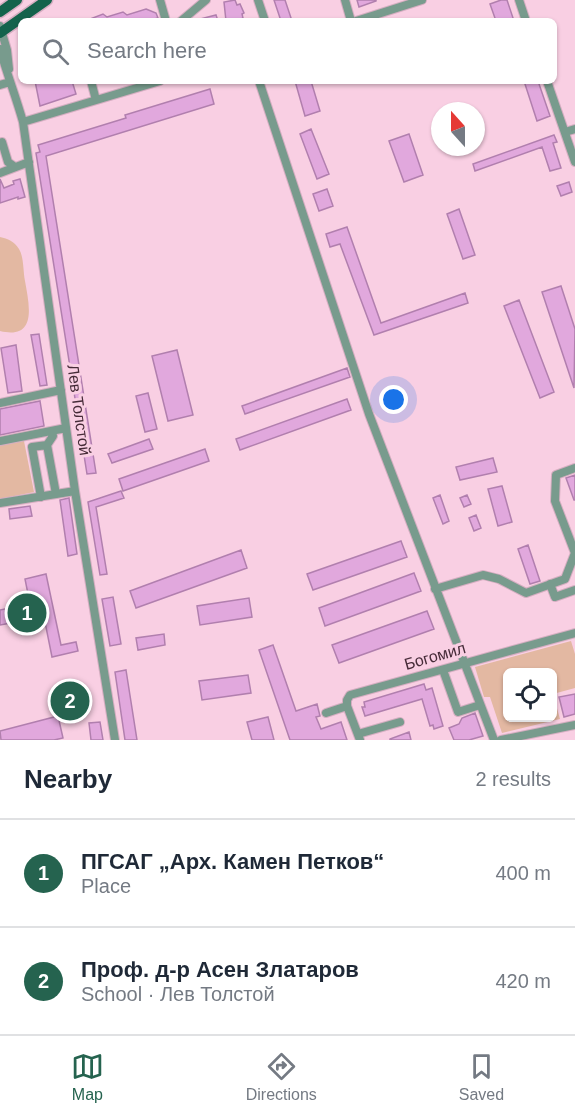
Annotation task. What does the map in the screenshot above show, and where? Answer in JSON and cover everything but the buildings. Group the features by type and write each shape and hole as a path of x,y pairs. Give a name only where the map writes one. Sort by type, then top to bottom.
{"main road":[{"path":"0,12 17,0"},
{"path":"19,18 47,0"},
{"path":"1,30 18,19"}],"street":[{"path":"160,0 165,18"},
{"path":"185,18 206,0"},
{"path":"258,0 264,18"},
{"path":"345,0 350,18"},
{"path":"365,18 422,0"},
{"path":"519,0 525,18"},
{"path":"1,30 8,50 11,83"},
{"path":"0,49 6,74 11,83"},
{"path":"0,85 11,83"},
{"name":"Лев Толстой","path":"11,83 23,122 75,491 115,740"},
{"path":"91,84 96,100"},
{"path":"23,122 150,84"},
{"path":"260,84 369,414 494,740"},
{"path":"548,84 575,162"},
{"path":"565,132 575,129"},
{"path":"2,142 8,162 15,167"},
{"path":"0,173 29,162"},
{"path":"0,402 61,390"},
{"path":"0,441 66,428"},
{"path":"52,431 53,436 47,445 56,494"},
{"path":"41,497 32,447 47,445"},
{"path":"435,589 483,575 499,579 526,593 565,579 574,553 555,501 556,475 575,468"},
{"path":"0,503 75,491"},
{"path":"550,584 555,597 575,590"},
{"name":"Богомил","path":"347,706 350,695 575,633"},
{"path":"443,670 458,712 480,705"},
{"path":"326,713 347,706 359,737 400,722"},
{"path":"501,740 575,725"}],"shaded area":[{"path":"0,237 17,246 23,260 28,318 26,325 12,332 0,331"},
{"path":"23,436 34,492 0,499 0,441"},
{"path":"571,641 575,654 575,688 557,693 557,668 503,668 503,722 548,722 502,733 490,697 484,697 475,667"}],"place":[{"name":"ПГСАГ „Арх. Камен Петков“","path":"27,613"},
{"name":"Проф. д-р Асен Златаров","path":"70,701"}]}
